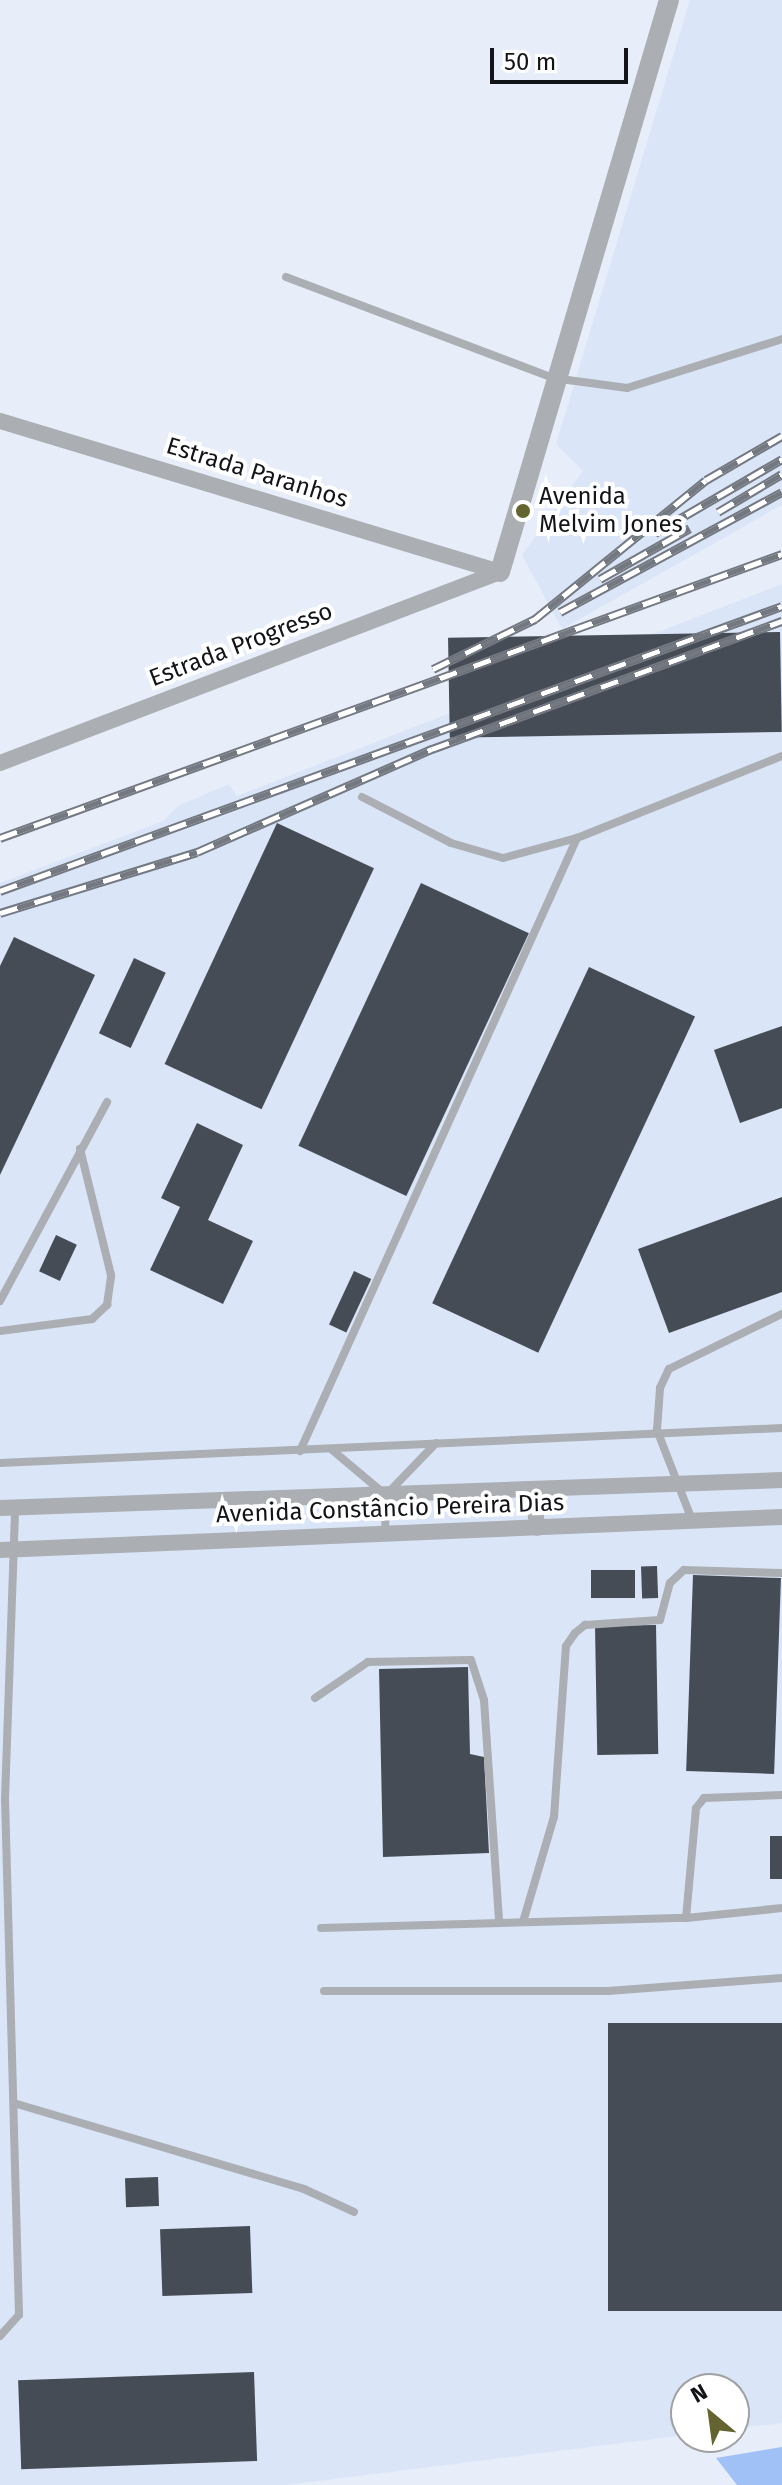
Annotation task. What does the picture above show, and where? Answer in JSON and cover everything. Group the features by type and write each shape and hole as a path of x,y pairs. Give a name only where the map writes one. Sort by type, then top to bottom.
{"street":[{"path":"500,572 553,378 669,0"},
{"name":"Estrada Paranhos","path":"0,421 500,572"},
{"name":"Estrada Progresso","path":"0,763 500,572"},
{"name":"Avenida Constâncio Pereira Dias","path":"7,1508 782,1480"},
{"path":"533,1489 537,1528"},
{"name":"Avenida Constâncio Pereira Dias","path":"4,1549 782,1517"}],"lane":[{"path":"286,277 553,378 627,388 656,383 782,339"},
{"path":"362,797 451,843 503,858 577,838 782,756"},
{"path":"300,1451 577,838"},
{"path":"0,1301 107,1102"},
{"path":"0,1331 92,1319 107,1305 111,1275 80,1149"},
{"path":"692,1520 657,1430 669,1369 782,1314"},
{"path":"0,1463 300,1451 657,1430 782,1428"},
{"path":"385,1532 386,1495 436,1443"},
{"path":"331,1449 386,1495"},
{"path":"0,2336 19,2315 17,2104 5,1799 4,1549 7,1508"},
{"path":"523,1922 554,1817 566,1646 575,1633 585,1625 660,1620 670,1583 684,1570 782,1573"},
{"path":"315,1698 368,1662 471,1660 484,1700 499,1922"},
{"path":"686,1918 696,1808 704,1798 782,1795"},
{"path":"321,1928 686,1918 782,1908"},
{"path":"324,1991 608,1991 782,1978"},
{"path":"17,2104 304,2189 354,2212"}],"shaded area":[{"path":"690,0 782,0 782,505 562,629 522,555 583,471 556,444"},
{"path":"782,584 782,2423 750,2427 750,2373 670,2373 670,2437 286,2485 0,2485 0,883 163,821 178,806 229,784 237,796"},
{"path":"782,2447 782,2485 737,2485 716,2458"}],"building":[{"path":"780,632 782,732 450,738 448,638"},
{"path":"277,823 374,868 262,1109 165,1064"},
{"path":"421,883 529,933 406,1196 298,1146"},
{"path":"14,937 95,975 0,1175 0,966"},
{"path":"134,958 166,973 131,1048 99,1033"},
{"path":"589,967 695,1016 538,1353 432,1303"},
{"path":"782,1026 782,1108 740,1123 714,1050"},
{"path":"197,1123 243,1145 208,1220 253,1241 223,1304 150,1270 180,1207 161,1198"},
{"path":"782,1197 782,1292 669,1333 638,1249"},
{"path":"56,1235 77,1245 60,1281 39,1271"},
{"path":"354,1271 371,1279 346,1333 329,1324"},
{"path":"657,1566 658,1598 642,1599 641,1567"},
{"path":"591,1570 635,1570 635,1598 591,1598"},
{"path":"693,1575 781,1578 774,1774 686,1771"},
{"path":"656,1625 658,1754 597,1755 595,1626"},
{"path":"468,1667 470,1754 484,1757 489,1853 383,1857 379,1669"},
{"path":"770,1836 782,1836 782,1879 770,1879"},
{"path":"608,2023 782,2023 782,2311 608,2311"},
{"path":"158,2177 159,2206 126,2207 125,2178"},
{"path":"250,2226 252,2293 162,2296 160,2229"},
{"path":"254,2372 257,2461 21,2469 18,2380"}],"railway":[{"path":"433,669 535,619 706,480 782,436"},
{"path":"655,533 782,459"},
{"path":"718,512 782,474"},
{"path":"560,612 782,492"},
{"path":"600,579 690,528"},
{"path":"0,838 782,554"},
{"path":"0,891 782,606"},
{"path":"0,913 197,852 432,749 782,621"}],"place":[{"name":"Avenida Melvim Jones","path":"523,511"}]}
